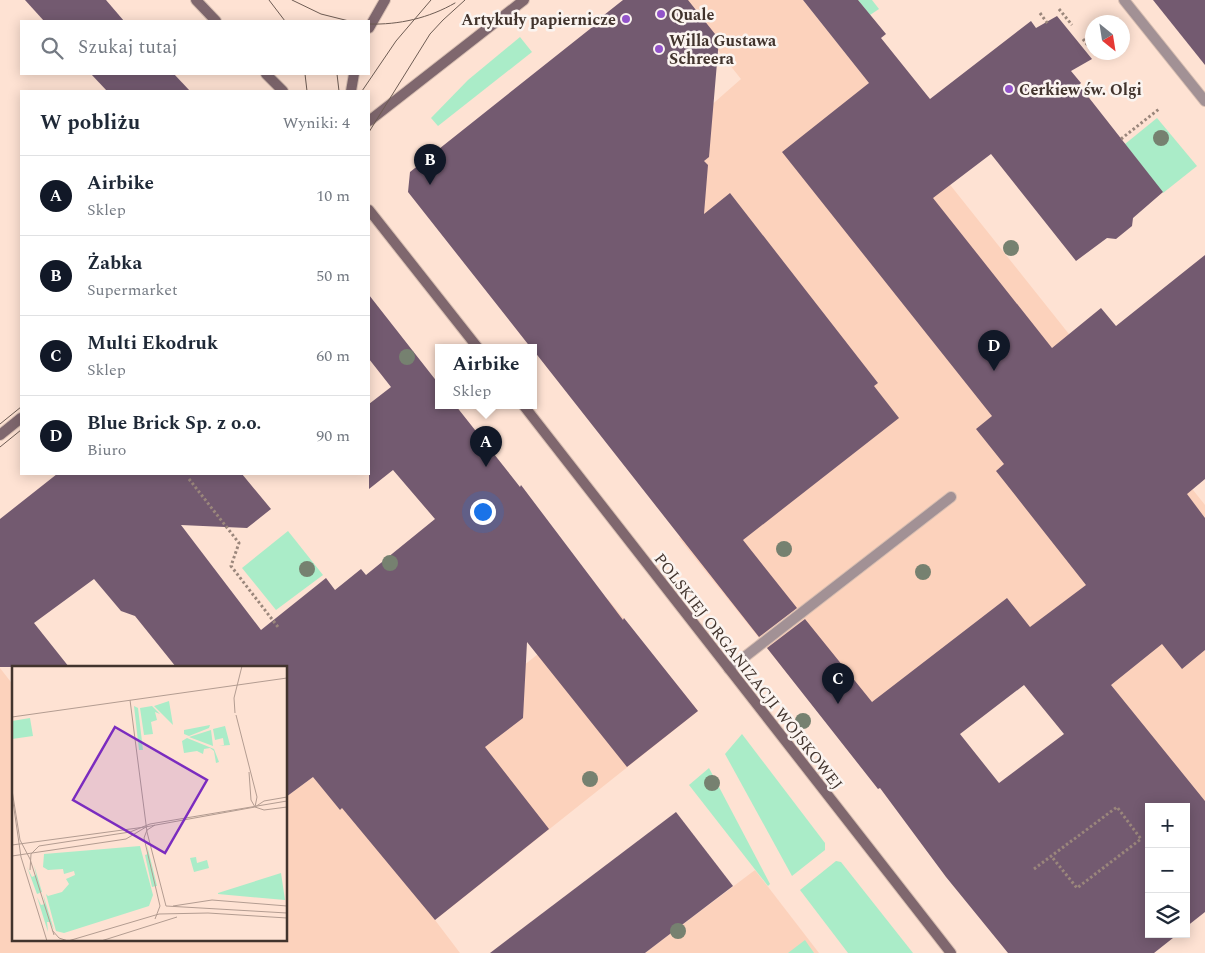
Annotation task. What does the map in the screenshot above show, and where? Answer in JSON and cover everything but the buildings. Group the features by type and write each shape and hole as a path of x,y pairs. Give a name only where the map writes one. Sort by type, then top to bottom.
{"street":[{"path":"196,0 215,20"},
{"path":"370,26 385,0"},
{"path":"370,120 524,0"},
{"path":"1124,0 1205,101"},
{"path":"267,75 282,90"},
{"path":"351,90 354,75"},
{"path":"370,211 475,344"},
{"name":"POLSKIEJ ORGANIZACJI WOJSKOWEJ","path":"526,409 951,953"},
{"path":"0,435 20,419"},
{"path":"729,670 951,497"}],"path":[{"path":"1059,9 1072,24"},
{"path":"1040,13 1048,24"},
{"path":"1121,139 1159,108"},
{"path":"189,479 239,543 231,566 278,627"},
{"path":"1034,870 1117,808 1141,839 1077,888 1052,858"}],"shaded area":[{"path":"678,0 803,0 1205,505 1205,855 1190,817 1190,803 1182,803 1028,629 858,762 679,538 848,402 675,183 683,130 741,79"},
{"path":"608,599 698,711 435,920 460,953 0,953 0,668 12,683 12,940 288,940 288,796 317,774 343,808"},
{"path":"755,870 819,953 645,953"}],"green space":[{"path":"858,0 872,0 879,9 870,15"},
{"path":"520,37 532,52 438,126 431,118 468,80"},
{"path":"1157,118 1197,166 1163,193 1125,144"},
{"path":"288,531 323,575 276,610 242,568"},
{"path":"742,734 825,843 825,850 792,876 725,754"},
{"path":"709,768 770,884 768,886 689,785"},
{"path":"836,861 841,862 913,953 848,953 800,890"},
{"path":"805,940 814,953 788,953"}],"tram line":[{"path":"269,0 284,20"},
{"path":"292,0 321,14 345,20"},
{"path":"363,90 396,41 431,0"},
{"path":"370,130 430,34 465,0"},
{"path":"370,24 413,20 435,13 455,3"},
{"path":"305,75 307,90"},
{"path":"337,75 339,90"},
{"path":"0,424 20,408"},
{"path":"0,447 20,431"}],"place":[{"name":"Quale","path":"661,14"},
{"name":"Artykuły papiernicze","path":"626,19"},
{"name":"Willa Gustawa Schreera","path":"659,49"},
{"name":"Cerkiew św. Olgi","path":"1009,89"},
{"name":"Żabka","path":"430,185"},
{"name":"Blue Brick Sp. z o.o.","path":"994,371"},
{"name":"Airbike","path":"486,467"},
{"name":"Multi Ekodruk","path":"838,704"}]}
